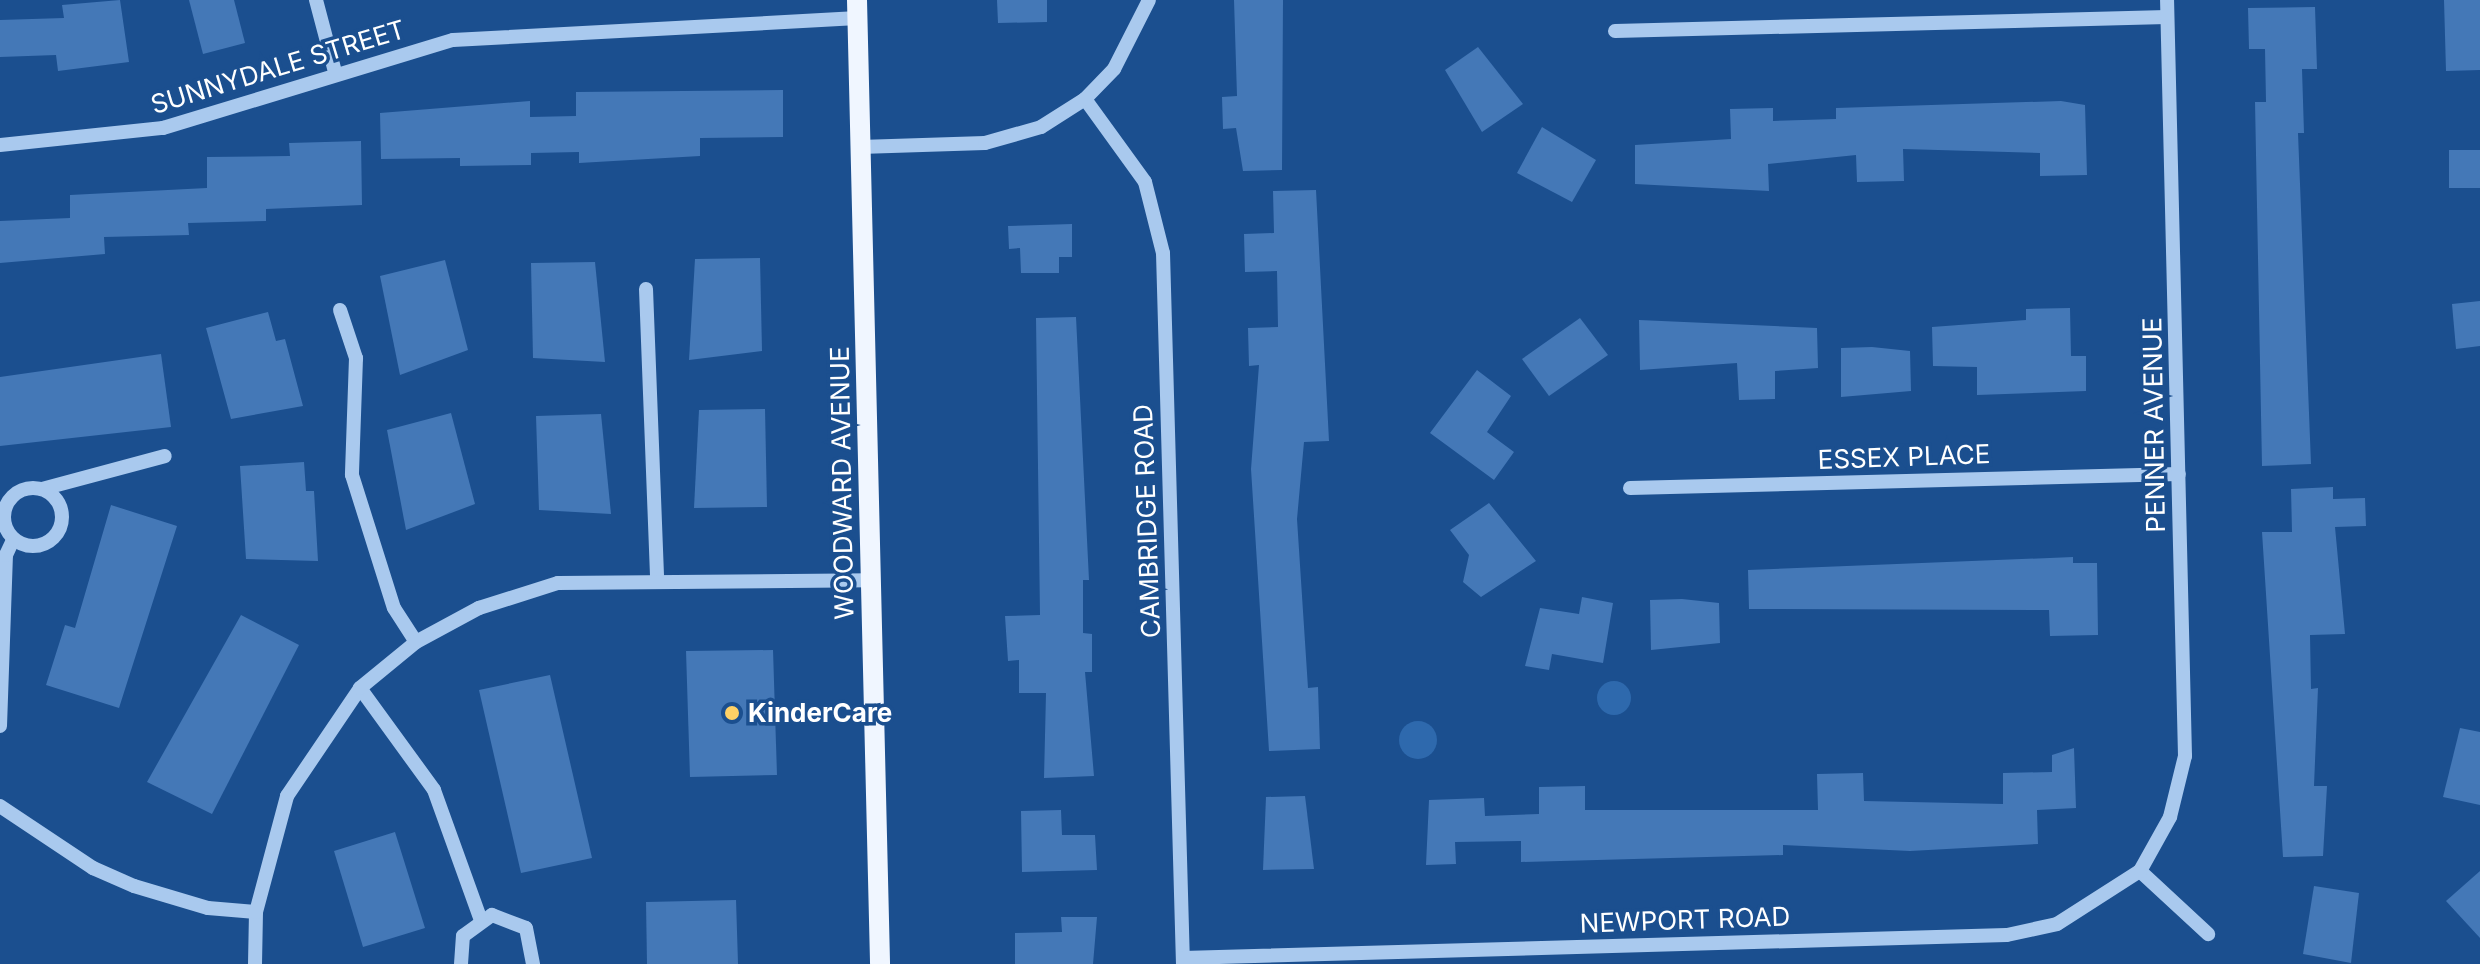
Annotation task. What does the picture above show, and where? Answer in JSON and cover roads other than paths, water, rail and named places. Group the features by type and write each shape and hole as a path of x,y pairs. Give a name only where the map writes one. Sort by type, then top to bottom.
{"main road":[{"name":"WOODWARD AVENUE","path":"857,9 880,964"}],"street":[{"path":"316,0 335,72"},
{"path":"860,147 985,143 1041,127 1085,99 1114,69 1149,0"},
{"name":"PENNER AVENUE","path":"2155,843 2178,794 2185,756 2167,0"},
{"name":"SUNNYDALE STREET","path":"0,145 163,128 335,72 491,35 857,9"},
{"path":"1615,31 2167,17"},
{"name":"CAMBRIDGE ROAD","path":"1085,99 1145,182 1163,253 1183,961"},
{"path":"646,289 657,577"},
{"path":"340,310 356,358 352,475 394,608 416,642"},
{"path":"13,540 4,522 7,502 22,490 42,489 165,456"},
{"name":"ESSEX PLACE","path":"1630,488 2179,474"},
{"path":"13,540 40,546 61,528 57,501 42,489"},
{"path":"0,726 6,555 13,540"},
{"path":"255,964 256,912 273,824 304,762 360,688 416,642 524,591 657,577 871,580"},
{"path":"360,688 434,790 480,918"},
{"path":"0,806 121,880 208,908 256,912"},
{"name":"NEWPORT ROAD","path":"1183,961 2007,935 2069,918 2140,871 2155,843"},
{"path":"2140,871 2208,934"},
{"path":"461,964 463,936 480,918 505,916 526,928 533,964"}],"place":[{"name":"KinderCare","path":"732,713"}]}
